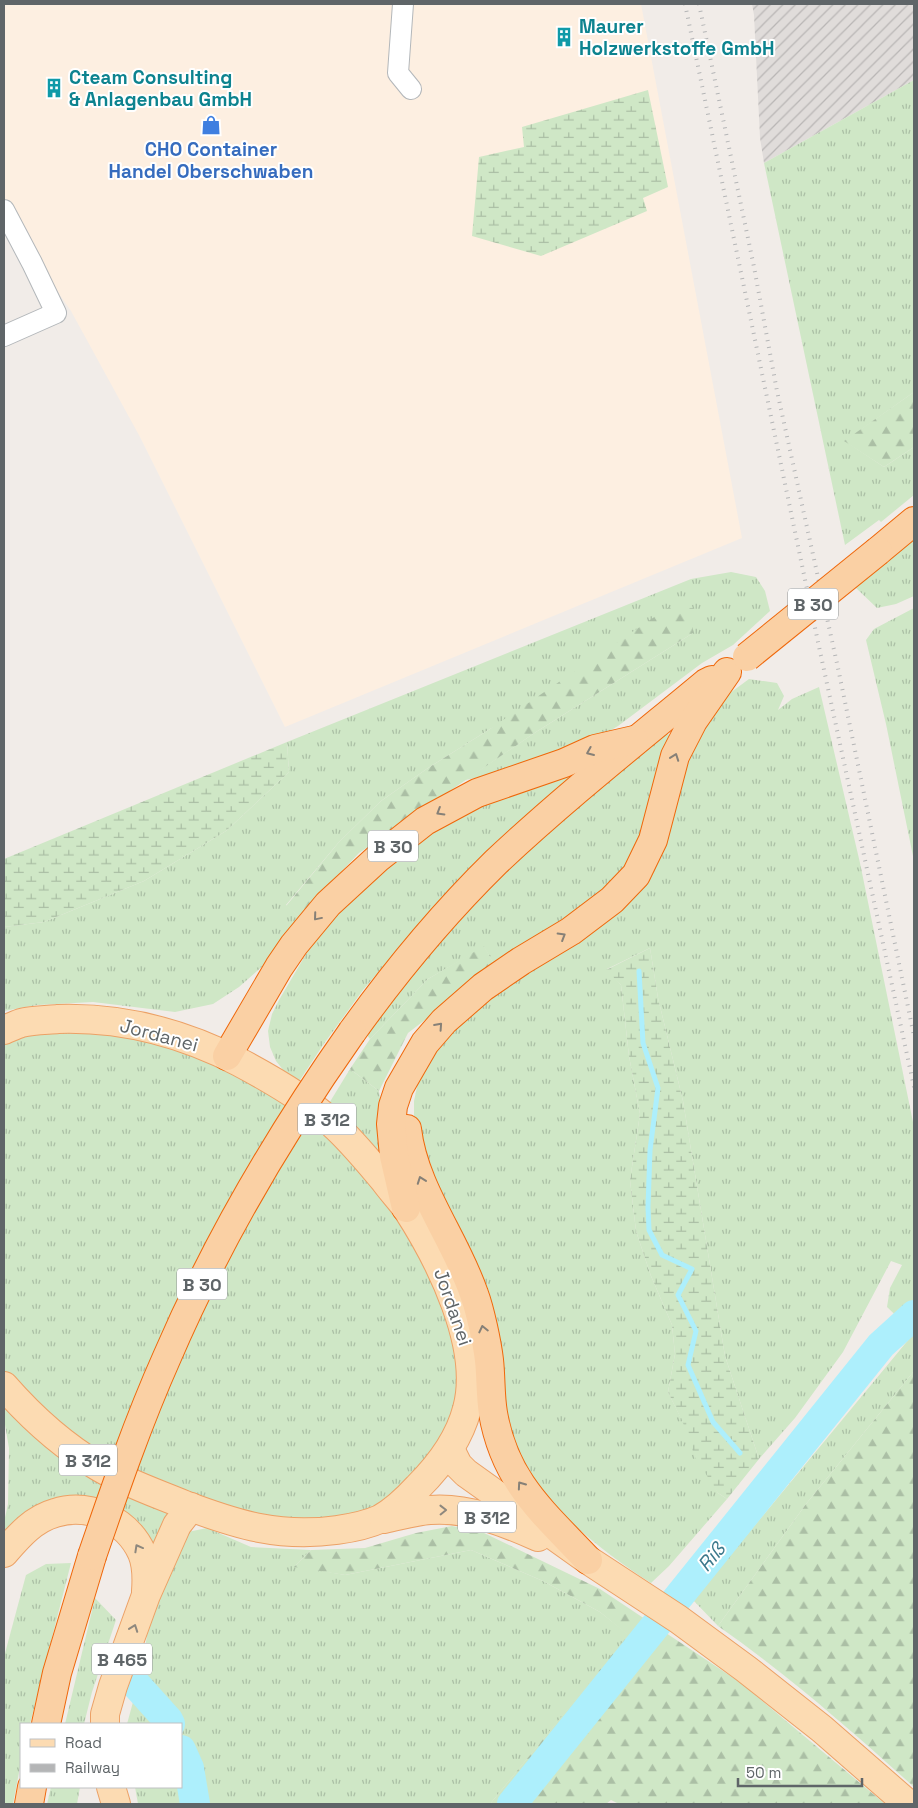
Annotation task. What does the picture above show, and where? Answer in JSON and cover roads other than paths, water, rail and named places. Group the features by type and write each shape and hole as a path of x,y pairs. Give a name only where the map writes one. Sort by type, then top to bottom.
{"highway":[{"name":"B 30","path":"46,1723 57,1673 92,1556 132,1440 170,1350 232,1226 276,1149 320,1077 352,1032 422,942 496,863 569,797 706,683 737,665 914,520"},
{"name":"B 30","path":"406,1208 394,1156 391,1124 399,1088 425,1043 444,1020 483,987 521,961 571,931 612,900 636,875 653,840 675,756 693,721 737,665"},
{"name":"B 30","path":"227,1056 279,967 328,904 378,858 425,821 477,793 564,763 595,749 638,740"},
{"name":"B 30","path":"411,1066 407,1096 407,1122 413,1156 422,1184 461,1259 475,1295 489,1359 493,1412 504,1454 512,1472 523,1489 588,1560"},
{"path":"29,1804 32,1788"}],"main road":[{"name":"Jordanei","path":"4,1386 27,1412 57,1438 99,1467 136,1486 238,1524 269,1530 310,1534 347,1529 378,1520 400,1506 435,1470 459,1434 468,1406 470,1388 470,1361 467,1344 457,1306 437,1261 406,1208 361,1152 332,1122 276,1081 227,1056 185,1039 130,1024 71,1019 10,1025"},
{"name":"B 312","path":"450,1449 458,1465 466,1473 588,1560 624,1582 723,1652 822,1729 908,1804"},
{"name":"B 465","path":"105,1723 105,1714 113,1686 146,1595 177,1525 191,1507"},
{"path":"4,1553 19,1536 36,1522 55,1513 76,1509 96,1512 115,1521 135,1541 142,1553 147,1574 146,1595"},
{"name":"B 312","path":"378,1520 429,1510 454,1510 483,1516 509,1525 588,1560"},
{"path":"111,1788 116,1804"}],"street":[{"path":"403,4 398,72 411,89"},
{"path":"4,210 56,313 4,336"}],"waterway":[{"path":"639,971 643,1043 658,1088 650,1150 649,1230 662,1255 692,1269 678,1295 696,1331 688,1365 713,1422 740,1453"},
{"name":"Riß","path":"512,1804 881,1345 914,1315"},
{"path":"131,1679 170,1723"},
{"path":"182,1752 189,1768 195,1804"}],"railway":[{"path":"685,4 818,642 914,1087"},
{"path":"699,4 754,267 777,391 838,668 914,1036"}],"place":[{"name":"Maurer Holzwerkstoffe GmbH","path":"564,37"},
{"name":"Cteam Consulting & Anlagenbau GmbH","path":"54,88"},
{"name":"CHO Container Handel Oberschwaben","path":"211,125"}]}
